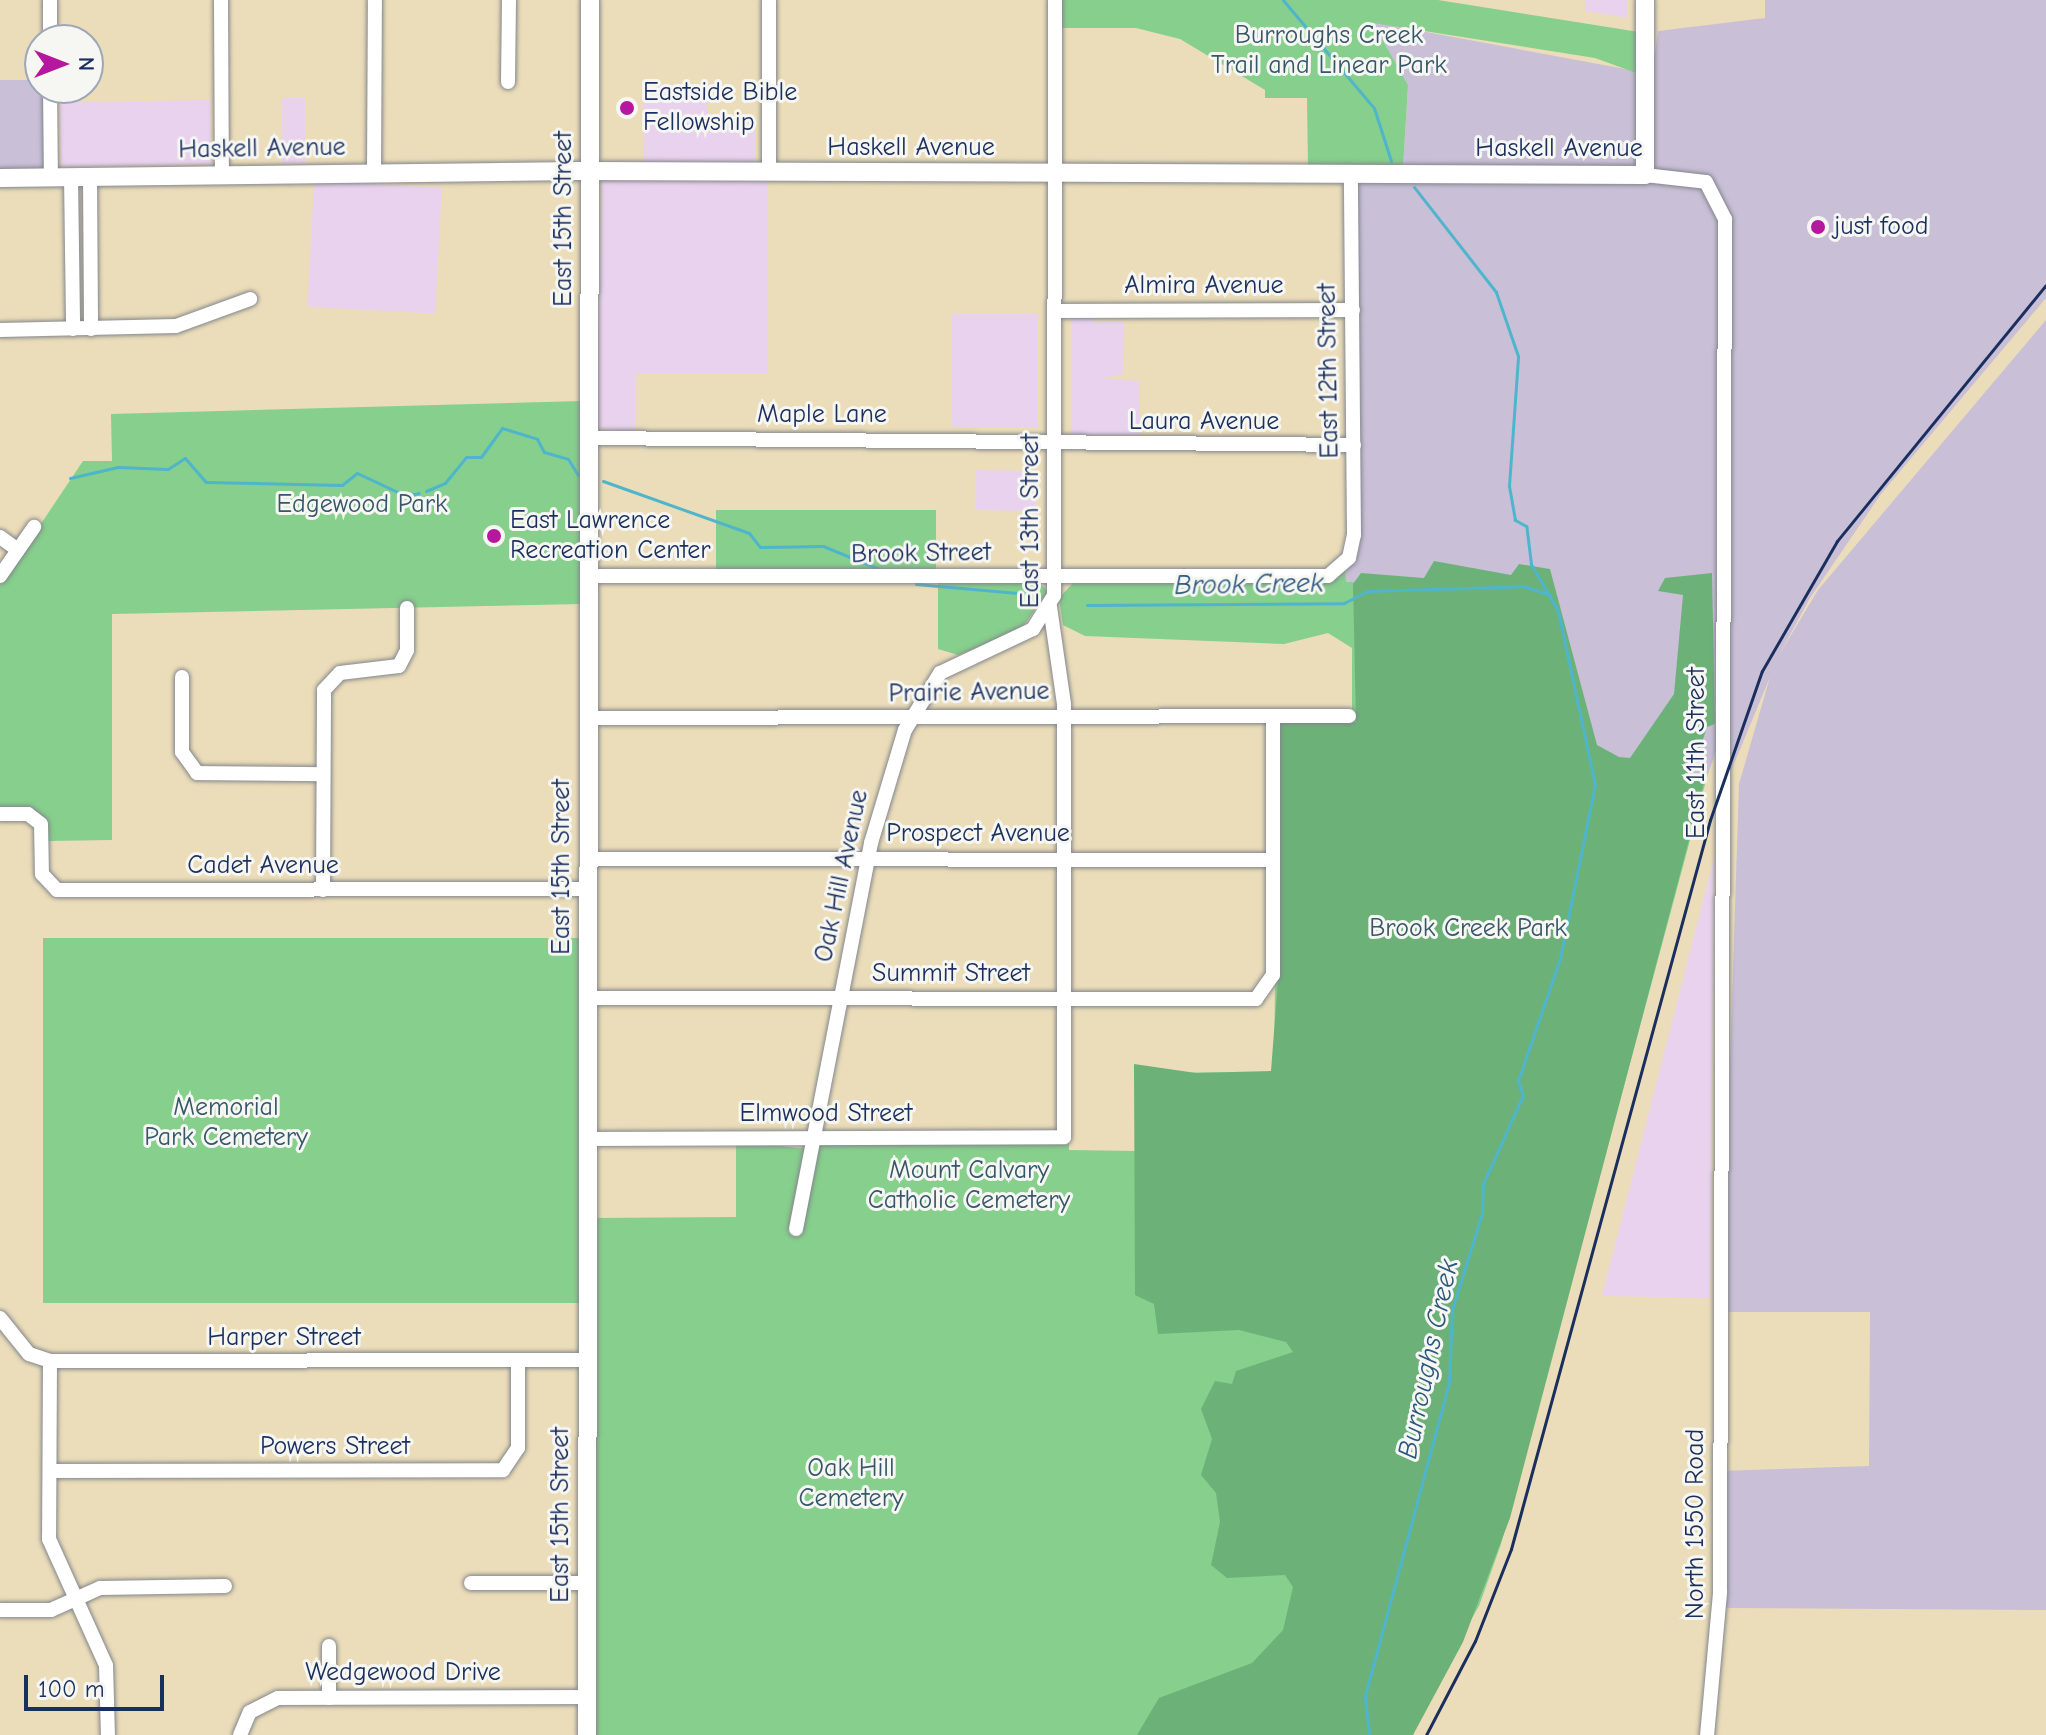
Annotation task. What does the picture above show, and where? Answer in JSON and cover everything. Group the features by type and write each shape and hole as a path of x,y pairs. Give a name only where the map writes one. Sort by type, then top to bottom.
{"main road":[{"name":"East 15th Street","path":"587,1735 590,0"},
{"path":"1645,0 1645,175"},
{"name":"Haskell Avenue","path":"0,178 590,171 1645,175"}],"street":[{"path":"50,0 50,24"},
{"path":"221,0 222,176"},
{"path":"374,174 375,0"},
{"path":"508,82 509,0"},
{"path":"769,0 769,173"},
{"name":"East 13th Street","path":"1055,0 1054,579 1050,607 1060,638 1064,716 1064,1137"},
{"path":"50,104 51,177"},
{"name":"East 12th Street","path":"1345,564 1354,535 1351,175"},
{"name":"Haskell Avenue","path":"1645,175 1696,177 1719,195"},
{"path":"81,177 91,329"},
{"path":"73,329 81,177"},
{"name":"East 11th Street","path":"1719,195 1725,219 1722,1312"},
{"path":"0,330 176,326 250,299"},
{"name":"Almira Avenue","path":"1055,311 1353,310"},
{"name":"Maple Lane","path":"589,438 1054,442"},
{"name":"Laura Avenue","path":"1054,442 1354,445"},
{"path":"0,576 34,527"},
{"path":"0,537 18,550"},
{"name":"Brook Street","path":"589,576 1322,578 1345,564"},
{"name":"Oak Hill Avenue","path":"796,1229 867,859 911,717 940,673 1023,635 1050,607"},
{"path":"323,890 324,690 340,673 399,666 407,650 407,608"},
{"path":"182,677 182,752 197,773 323,774"},
{"name":"Prairie Avenue","path":"589,718 1349,716"},
{"path":"1272,860 1273,717"},
{"name":"Cadet Avenue","path":"0,814 28,814 41,824 42,874 57,890 588,889"},
{"name":"Prospect Avenue","path":"588,859 1272,860"},
{"name":"Summit Street","path":"588,998 1066,999 1265,994 1273,975 1272,860"},
{"name":"Elmwood Street","path":"588,1139 1064,1137"},
{"name":"North 1550 Road","path":"1707,1735 1719,1624 1722,1312"},
{"path":"0,1318 29,1354 50,1361 49,1539 106,1665 108,1735"},
{"name":"Powers Street","path":"50,1471 503,1470 518,1448 518,1360"},
{"name":"Harper Street","path":"50,1361 588,1360"},
{"path":"471,1583 587,1583"},
{"path":"0,1610 51,1610 100,1588 225,1586"},
{"path":"329,1646 329,1698"},
{"name":"Wedgewood Drive","path":"240,1735 250,1712 268,1700 587,1697"}],"shaded area":[{"path":"1585,0 1628,0 1628,18 1585,11"},
{"path":"1765,0 2046,0 2046,298 1881,494 1810,598 1779,655 1818,590 2046,320 2046,1610 1724,1608 1720,1471 1869,1466 1870,1312 1722,1312 1739,784 1770,677 1729,776 1727,719 1707,777 1588,778 1345,582 1357,168 1403,168 1408,85 1372,22 1652,74 1658,31 1765,18"},
{"path":"0,80 24,80 24,104 50,104 51,177 0,178"},
{"path":"643,85 708,86 708,122 756,123 756,164 643,165"},
{"path":"282,98 305,98 305,163 282,163"},
{"path":"210,100 211,164 61,167 60,104"},
{"path":"602,178 768,179 768,374 635,374 635,433 597,428"},
{"path":"314,181 442,188 435,314 307,307"},
{"path":"1072,311 1093,311 1093,322 1124,322 1123,375 1099,378 1140,381 1140,435 1093,435 1093,445 1071,445"},
{"path":"952,314 1038,314 1038,428 952,428"},
{"path":"976,470 1037,471 1036,511 975,510"},
{"path":"1714,858 1710,1298 1602,1296"}],"green space":[{"name":"Burroughs Creek Trail and Linear Park","path":"1061,0 1438,0 1639,32 1639,74 1595,58 1373,23 1408,85 1403,168 1308,168 1307,98 1265,98 1265,90 1180,39 1136,28 1061,28"},
{"name":"Edgewood Park","path":"582,401 582,604 112,614 112,840 48,841 37,812 0,808 0,585 83,461 112,461 111,414"},
{"path":"716,510 936,510 936,574 716,574"},
{"name":"Brook Creek Park","path":"1434,561 1511,575 1519,564 1550,569 1597,745 1619,757 1630,758 1674,694 1683,595 1658,591 1665,578 1712,573 1715,724 1707,727 1692,773 1704,783 1510,1518 1463,1642 1413,1735 1137,1735 1159,1698 1252,1663 1283,1630 1293,1587 1285,1575 1227,1578 1211,1565 1220,1522 1216,1493 1201,1475 1212,1439 1201,1409 1215,1381 1232,1384 1236,1371 1293,1352 1286,1342 1239,1330 1158,1334 1154,1304 1135,1295 1134,1064 1196,1073 1271,1071 1278,980 1278,723 1356,722 1353,584 1361,573 1424,578"},
{"path":"1345,570 1346,582 1533,582 1588,778 1707,777 1501,1544 1479,1606 1433,1685 1216,1735 593,1735 594,1218 736,1217 736,1141 807,1149 818,1143 1069,1142 1069,1150 1137,1151 1137,1073 1274,1072 1278,722 1352,721 1352,648 1328,633 1284,644 1085,636 1063,625 1059,598 1074,582"},
{"path":"938,579 1039,583 1048,591 1019,632 958,655 938,649"},
{"name":"Memorial Park Cemetery","path":"43,938 582,938 582,1303 43,1303"}],"waterway":[{"name":"Burroughs Creek","path":"1283,0 1374,108 1391,161"},
{"name":"Burroughs Creek","path":"1369,1735 1365,1696 1449,1382 1452,1310 1482,1213 1483,1184 1523,1095 1518,1081 1560,958 1595,785 1558,611 1531,564 1526,526 1515,520 1509,486 1518,356 1496,292 1414,187"},
{"name":"Brook Creek","path":"426,491 445,483 466,457 481,457 502,428 537,439 544,452 568,459 578,475"},
{"name":"Brook Creek","path":"70,478 118,467 168,469 185,458 206,482 342,485 357,473 406,496 419,493"},
{"name":"Brook Creek","path":"603,481 749,533 760,547 823,546 879,569"},
{"name":"Brook Creek","path":"916,584 1028,594"},
{"name":"Brook Creek","path":"1087,605 1344,603 1368,591 1523,586 1551,595"}],"railway":[{"path":"1426,1735 1475,1641 1511,1549 1710,820 1762,671 1837,541 2046,285"}],"place":[{"name":"Eastside Bible Fellowship","path":"627,108"},
{"name":"just food","path":"1818,227"},
{"name":"East Lawrence Recreation Center","path":"494,536"}],"park label":[{"name":"Mount Calvary Catholic Cemetery","path":"969,1186"},
{"name":"Oak Hill Cemetery","path":"851,1484"}]}
